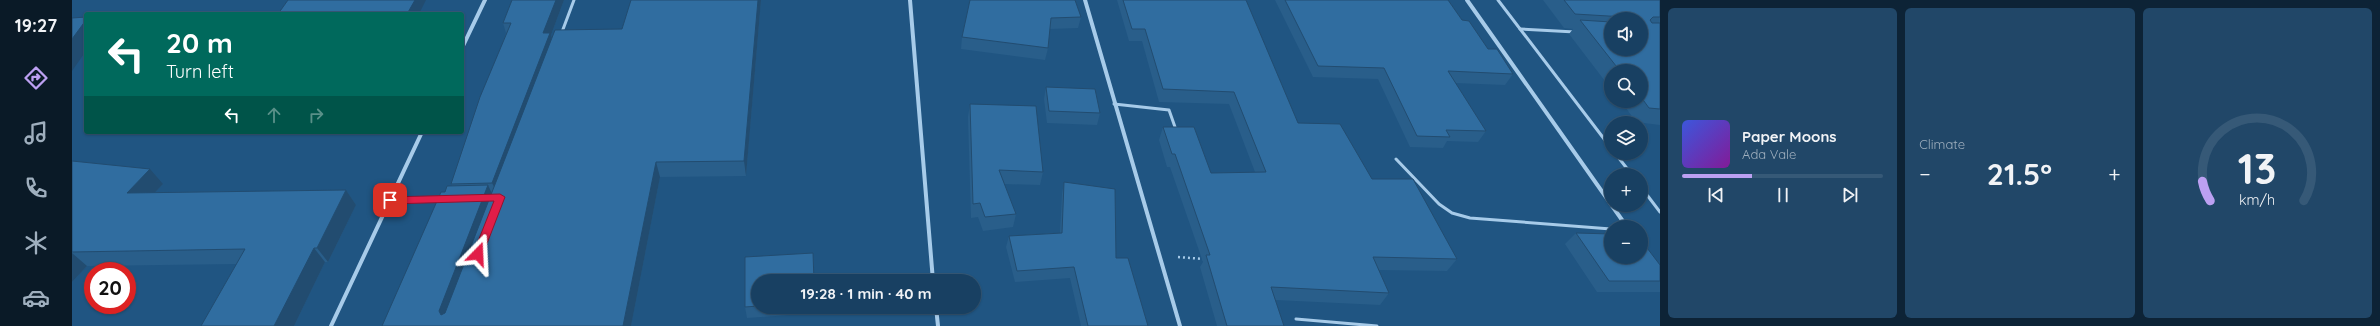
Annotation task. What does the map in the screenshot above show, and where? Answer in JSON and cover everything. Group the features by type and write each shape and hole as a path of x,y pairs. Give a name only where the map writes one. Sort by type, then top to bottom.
{"street":[{"path":"464,44 485,0"},
{"path":"910,0 932,274"},
{"path":"1085,0 1114,104 1180,326"},
{"path":"1467,0 1622,220"},
{"path":"331,326 421,134"},
{"path":"937,314 938,326"}],"lane":[{"path":"560,36 574,0"},
{"path":"1498,0 1604,139"},
{"path":"1520,29 1581,32"},
{"path":"1114,104 1169,110 1175,127"},
{"path":"1396,159 1439,204 1452,213 1470,218 1604,228"},
{"path":"1620,160 1627,168"},
{"path":"1648,196 1660,212"},
{"path":"390,200 445,199"},
{"path":"1296,319 1377,326"}],"path":[{"path":"1159,256 1206,259"}],"building":[{"path":"288,0 415,0 408,12 279,12"},
{"path":"512,0 556,0 543,33 550,33 492,183 451,184 480,97 511,23 503,23"},
{"path":"631,0 758,0 744,161 656,162 623,326 382,326 441,192 445,192 447,186 488,185 439,311 441,315 445,313 555,30 622,29"},
{"path":"970,0 1075,0 1081,17 1051,18 1048,48 962,37"},
{"path":"1123,0 1246,0 1298,123 1340,124 1372,179 1413,179 1457,259 1373,257 1389,293 1271,287 1284,326 1227,326 1206,255 1210,255 1175,154 1172,154 1163,127 1194,127 1211,173 1266,172 1234,92 1163,89 1145,29 1132,29"},
{"path":"1285,0 1448,0 1462,20 1469,21 1488,49 1497,49 1513,74 1448,71 1486,131 1446,130 1450,137 1417,136 1384,68 1318,66"},
{"path":"1564,0 1660,0 1660,17 1653,17 1650,20 1652,23 1660,23 1660,109 1648,107 1648,64 1615,64 1608,56 1648,56 1648,12 1604,12 1604,16 1575,14"},
{"path":"84,17 84,23 72,39 72,18"},
{"path":"1580,20 1604,22 1604,51"},
{"path":"1046,87 1095,89 1100,113 1049,111"},
{"path":"970,104 1036,106 1043,172 999,170 1016,214 985,217 980,203 973,204"},
{"path":"72,161 150,169 127,193 346,190 317,248 314,248 274,326 201,326 245,249 72,252"},
{"path":"1064,182 1115,189 1116,258 1128,258 1148,326 1088,326 1074,267 1017,271 1009,236 1062,233"},
{"path":"1576,233 1604,234 1604,264 1648,264 1648,249 1660,265 1660,281 1609,281"},
{"path":"813,253 814,274 751,274 751,307 745,307 745,257"}],"route":[{"path":"390,200 500,197 478,254"}]}
